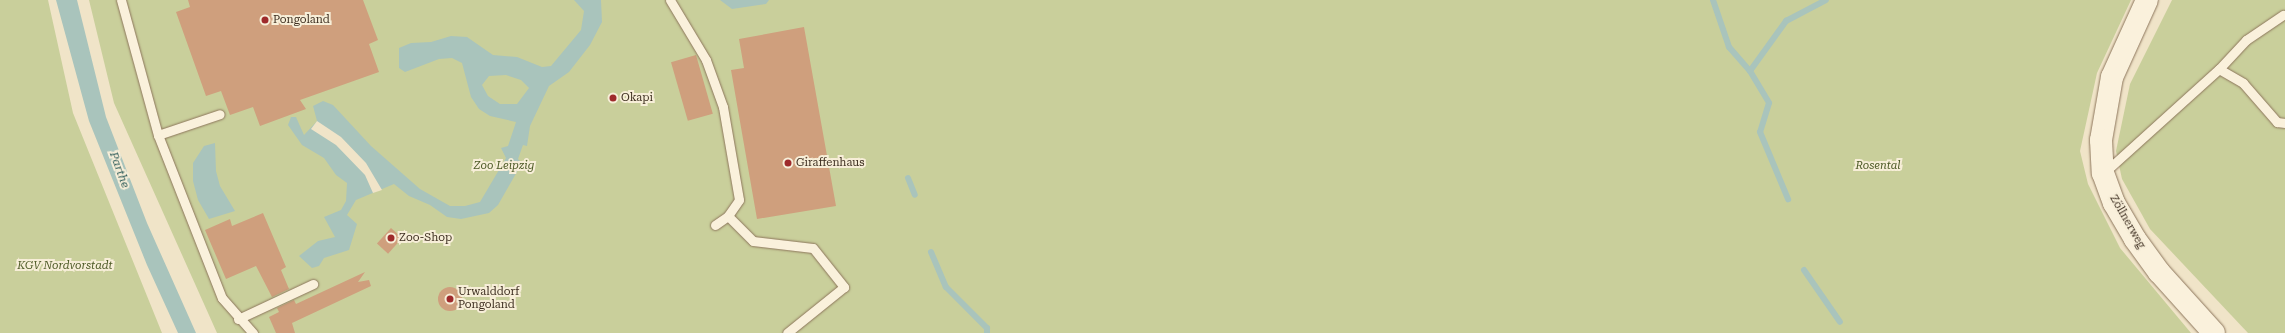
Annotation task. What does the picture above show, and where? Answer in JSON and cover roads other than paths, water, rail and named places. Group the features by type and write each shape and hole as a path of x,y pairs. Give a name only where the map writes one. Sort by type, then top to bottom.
{"main road":[{"name":"Zöllnerweg","path":"2147,0 2112,77 2101,140 2103,173 2114,203 2135,239 2159,272 2214,333"}],"lane":[{"path":"122,0 158,136 222,298 238,319 253,333"},
{"path":"670,0 706,60 723,107 739,200 728,216 715,225"},
{"path":"2103,173 2219,69 2246,40 2283,15"},
{"path":"2219,69 2243,83 2277,122 2285,123"},
{"path":"158,136 220,114"},
{"path":"728,216 753,241 814,248 844,287 787,333"},
{"path":"238,319 313,284"}],"water":[{"name":"Parthe","path":"56,0 77,0 106,117 147,223 196,333 178,333 147,265 89,121"},
{"path":"574,0 601,0 602,22 590,45 569,72 549,86 530,126 527,146 523,145 518,159 522,163 498,205 489,213 461,219 447,217 430,205 409,196 394,184 356,200 347,215 357,224 349,250 324,258 319,266 312,268 299,256 318,241 335,237 324,217 341,210 346,201 347,183 336,175 324,158 302,145 288,125 291,117 296,117 304,135 317,121 313,106 323,101 333,105 371,146 420,189 450,206 465,206 480,202 506,158 501,148 508,146 516,122 490,116 479,109 471,97 462,63 452,58 439,59 405,72 399,68 399,48 411,43 431,42 451,36 467,37 493,55 517,57 542,67 551,66 581,30 584,11","holes":["506,75 521,80 529,88 517,104 500,104 488,96 482,85 489,76"]},
{"path":"720,0 769,0 766,4 732,9"},
{"path":"215,143 216,171 220,186 235,211 209,219 198,200 193,181 193,163 204,146"}],"waterway":[{"path":"1713,0 1729,47 1750,71 1769,103 1760,132 1788,199"},
{"path":"1750,71 1786,21 1826,0"},
{"path":"908,178 915,195"},
{"path":"931,252 946,287 987,328 987,333"},
{"path":"1804,270 1840,322"}],"place":[{"name":"Pongoland","path":"265,20"},
{"name":"Okapi","path":"613,98"},
{"name":"Giraffenhaus","path":"788,163"},
{"name":"Zoo-Shop","path":"391,238"},
{"name":"Urwalddorf Pongoland","path":"450,299"}],"park label":[{"name":"Zoo Leipzig","path":"504,166"},
{"name":"Rosental","path":"1878,166"},
{"name":"KGV Nordvorstadt","path":"65,266"}]}
